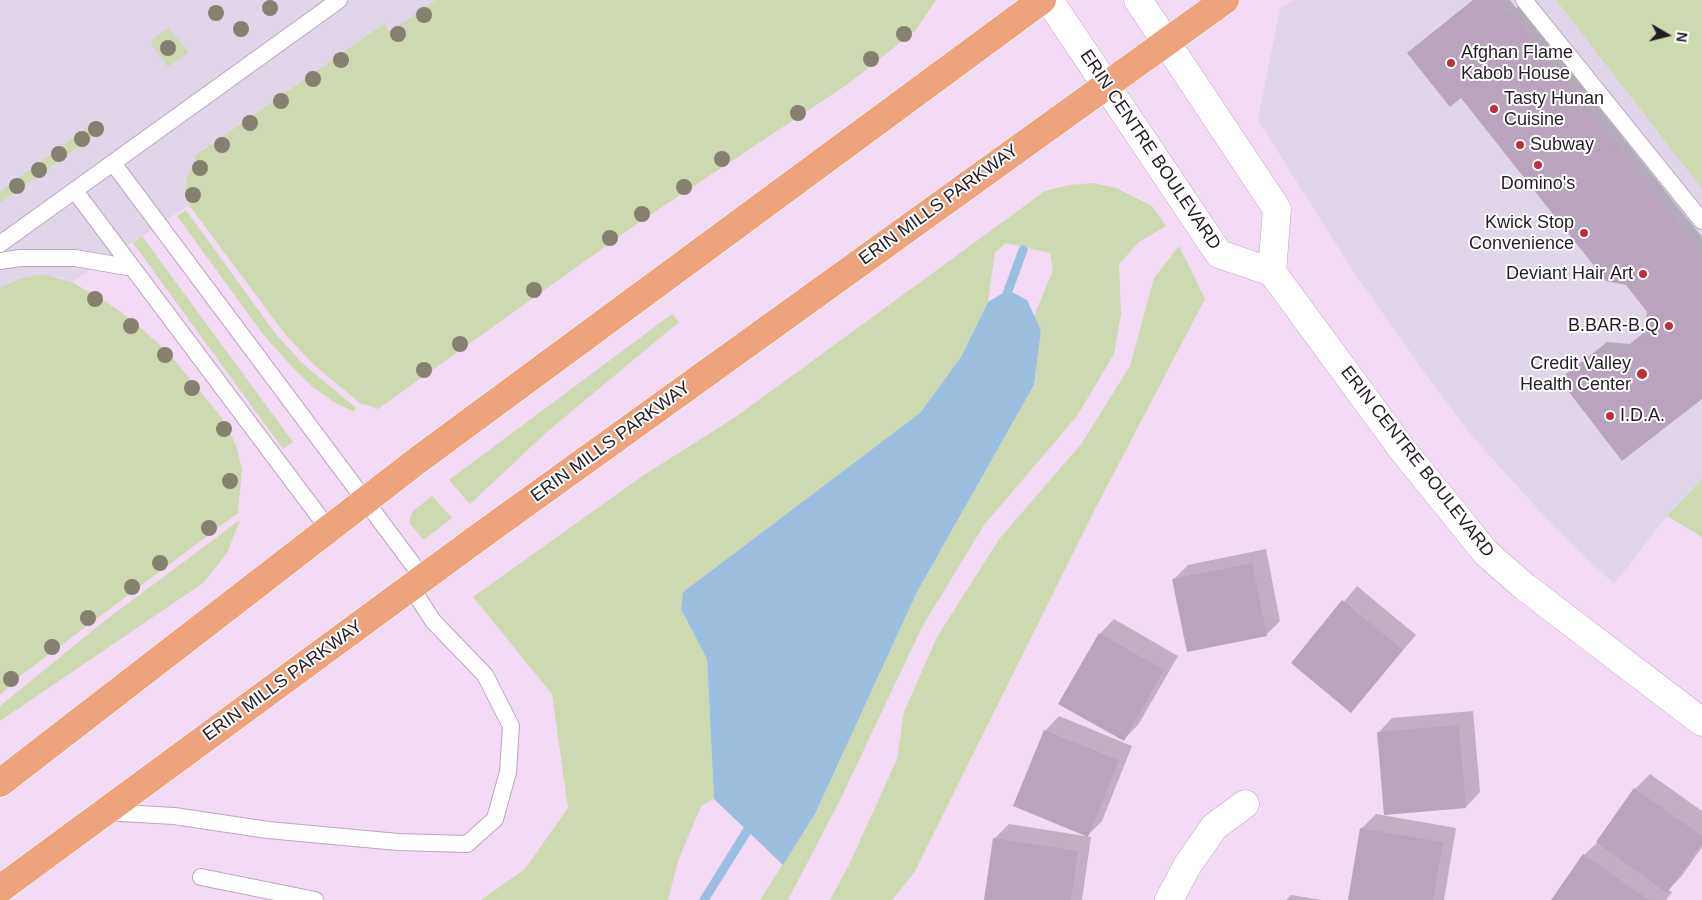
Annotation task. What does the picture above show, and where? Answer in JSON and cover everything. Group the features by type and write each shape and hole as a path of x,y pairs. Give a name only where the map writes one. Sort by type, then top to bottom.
{"main road":[{"path":"0,783 330,531 426,455 1042,0"},
{"name":"ERIN MILLS PARKWAY","path":"0,889 417,582 1224,0"}],"street":[{"name":"ERIN CENTRE BOULEVARD","path":"1049,0 1219,254 1272,272 1402,449 1486,554 1525,587 1702,722"},
{"path":"1138,0 1277,209 1272,272"},
{"path":"1169,900 1187,866 1214,828 1245,804"}],"lane":[{"path":"0,244 339,0"},
{"path":"1524,0 1702,221"},
{"path":"104,812 174,816 268,830 398,842 467,844 495,819 508,772 511,726 485,676 432,621 417,582 367,502 113,164"},
{"path":"75,191 330,531"},
{"path":"0,261 20,258 75,258 133,268"},
{"path":"201,877 315,900"}],"shaded area":[{"path":"0,0 435,0 390,32 385,23 194,155 197,161 187,175 185,190 189,205 72,282 60,277 19,279 0,288"},
{"path":"1294,0 1556,0 1702,189 1702,479 1667,516 1614,584 1555,528 1471,435 1351,268 1258,120 1280,9"}],"green space":[{"path":"435,0 936,0 915,31 848,84 641,221 378,409 360,403 313,364 285,334 189,205 185,190 187,175 197,161 194,156 385,23 390,32"},
{"path":"1556,0 1702,0 1702,189"},
{"path":"168,28 189,52 168,67 151,44 152,40"},
{"path":"97,120 103,129 0,203 0,192"},
{"path":"1093,183 1116,188 1152,206 1166,226 1139,242 1119,264 1121,314 1114,354 1077,416 984,525 922,627 841,798 788,900 760,900 815,814 917,592 1034,385 1041,330 1034,316 1053,270 1050,253 1006,243 995,252 988,302 961,357 920,413 683,592 681,609 707,659 714,799 701,806 678,861 668,900 481,900 525,869 568,808 552,694 473,597 641,477 737,416 1045,191 1069,185"},
{"path":"186,210 275,333 301,362 356,408 354,412 332,401 312,386 262,333 177,216"},
{"path":"142,236 293,442 283,449 133,243"},
{"path":"1179,246 1205,299 1094,511 914,873 892,900 830,900 849,865 897,759 904,712 937,637 1000,538 1082,443 1130,366 1154,278"},
{"path":"42,274 72,282 129,318 167,351 222,418 236,445 242,469 238,513 20,676 0,695 0,288 19,279"},
{"path":"672,314 679,322 548,431 470,504 449,480"},
{"path":"1702,479 1702,537 1667,516"},
{"path":"432,496 452,518 424,540 409,523 412,512"},
{"path":"240,520 227,553 203,583 0,721 0,706 107,619"}],"water":[{"path":"1008,290 1027,300 1041,330 1034,385 917,592 815,814 783,865 714,799 707,659 681,609 683,592 920,413 961,357 988,302"}],"building":[{"path":"1473,0 1497,0 1508,14 1511,12 1702,253 1702,399 1622,461 1559,379 1599,349 1622,351 1645,332 1647,312 1626,285 1606,281 1461,98 1450,107 1407,53"},
{"path":"1252,563 1267,636 1187,652 1172,579"},
{"path":"1342,600 1403,650 1351,713 1291,663"},
{"path":"1099,633 1164,670 1124,741 1058,704"},
{"path":"1459,725 1466,808 1384,815 1377,732"},
{"path":"1044,730 1119,760 1088,837 1013,806"},
{"path":"1634,788 1702,836 1702,843 1667,893 1596,842"},
{"path":"1360,828 1443,842 1433,900 1348,900"},
{"path":"993,838 1078,851 1071,900 984,900"},
{"path":"1583,854 1649,900 1551,900"}],"waterway":[{"path":"1004,302 1023,250"},
{"path":"704,900 747,831 757,824"}],"place":[{"name":"Afghan Flame Kabob House","path":"1451,63"},
{"name":"Tasty Hunan Cuisine","path":"1494,109"},
{"name":"Subway","path":"1520,145"},
{"name":"Domino's","path":"1538,165"},
{"name":"Kwick Stop Convenience","path":"1584,233"},
{"name":"Deviant Hair Art","path":"1643,274"},
{"name":"B.BAR-B.Q","path":"1669,326"},
{"name":"Credit Valley Health Center","path":"1642,374"},
{"name":"I.D.A.","path":"1610,416"}]}
